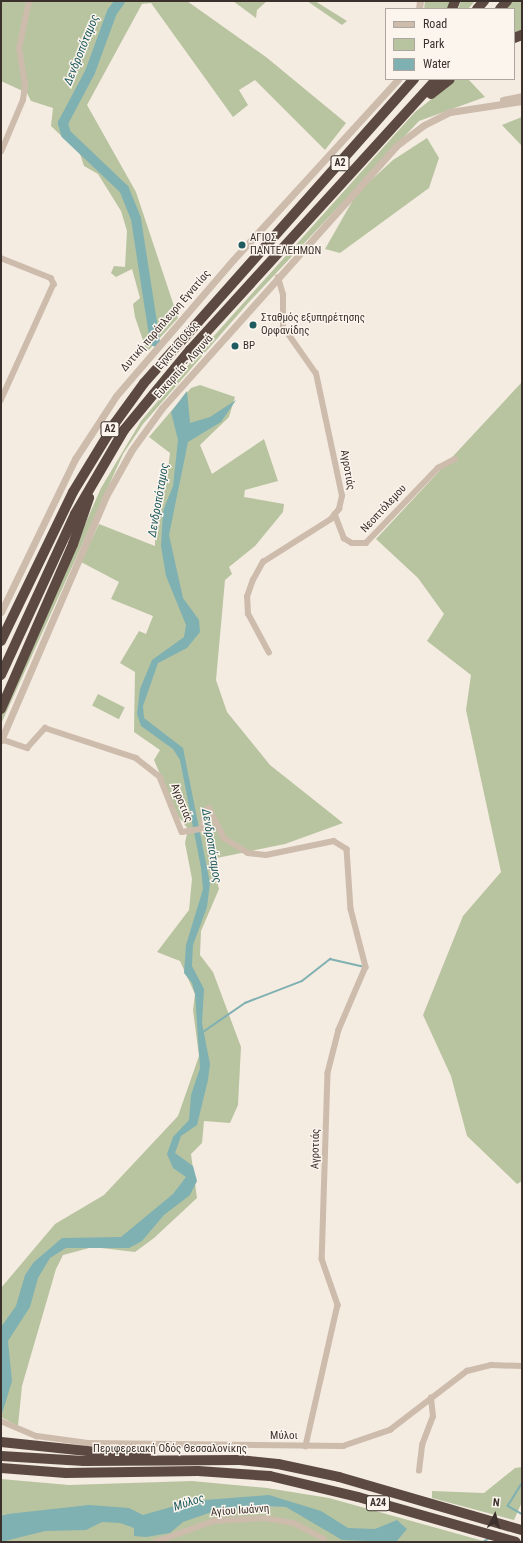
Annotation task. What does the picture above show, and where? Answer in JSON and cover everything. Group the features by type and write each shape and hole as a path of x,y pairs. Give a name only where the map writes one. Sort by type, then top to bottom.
{"highway":[{"name":"Εγνατία Οδός","path":"1,641 73,492 115,423 144,383 413,80"},
{"name":"Εγνατία Οδός","path":"1,674 94,480 138,412 190,350 437,80"},
{"path":"405,115 449,80"},
{"path":"1,709 82,520 94,480"},
{"path":"1,1442 96,1452 156,1454 179,1459"},
{"name":"Περιφερειακή Οδός Θεσσαλονίκης","path":"1,1456 68,1460 240,1460 310,1470 522,1530"},
{"name":"Περιφερειακή Οδός Θεσσαλονίκης","path":"1,1468 66,1473 220,1472 270,1476 358,1497 516,1542"}],"street":[{"path":"1,152 23,100 25,85 19,49 30,1"},
{"name":"Δυτική παράπλευρη Εγνατίας","path":"1,612 75,459 116,396 233,260 397,80"},
{"name":"Ευκαρπία - Λαγυνά","path":"1,740 96,517 131,451 170,399 396,146 445,114 522,96"},
{"name":"Ευκαρπία - Λαγυνά","path":"494,103 522,101"},
{"path":"1,258 51,278 54,284 1,401"},
{"name":"Αγροτιάς","path":"278,278 283,296 283,326 312,367 319,385 342,486 335,514"},
{"name":"Νεοπτόλεμου","path":"335,514 344,538 352,543 366,543 438,468 455,459"},
{"path":"269,653 248,614 247,597 253,580 263,562 335,514"},
{"name":"Αγροτιάς","path":"1,740 28,748 45,728 136,758 155,770 178,826 189,834 202,829 205,811 209,808 224,838 248,853 266,855 328,841 346,845 348,854 351,909 366,967 339,1030 328,1073 322,1259 338,1305 306,1446"},
{"name":"Μύλοι","path":"1,1421 37,1436 88,1443 343,1446 369,1440 390,1430 469,1370 492,1365 522,1366"},
{"path":"420,1471 422,1445 433,1417 431,1398"},
{"name":"Αγίου Ιωάννη","path":"155,1542 211,1521 265,1518 294,1523 324,1538"}],"green space":[{"path":"1,1 187,1 266,57 346,123 325,150 255,80 239,90 248,105 233,117 151,3 142,4 87,105 136,192 178,318 147,352 135,317 133,304 140,298 132,269 116,277 111,273 114,266 125,267 127,231 121,211 98,174 84,166 80,154 51,126 53,108 31,101 27,93 1,81"},
{"path":"233,1 267,1 257,10 256,18"},
{"path":"307,1 315,1 347,21 342,25"},
{"path":"425,1 451,1 448,8 424,8"},
{"path":"461,1 475,1 469,8 458,8"},
{"path":"513,1 522,1 522,31 515,35 515,8 507,8"},
{"path":"456,80 469,80 485,97 419,121 249,302 143,424 123,454 1,724 1,715 101,488 141,421 195,357 415,112"},
{"path":"522,117 522,146 502,125"},
{"path":"427,138 439,158 429,188 340,253 325,249 357,193 393,160"},
{"path":"522,382 522,1181 517,1184 467,1136 451,1076 423,1015 463,916 501,872 466,710 471,675 427,641 444,614 418,578 376,539"},
{"path":"200,385 235,397 229,417 200,445 212,474 264,439 278,481 245,490 244,497 284,504 283,512 255,546 229,567 232,574 225,580 216,680 227,712 270,765 343,823 285,844 212,859 219,889 201,931 200,955 213,972 241,1047 238,1105 230,1123 204,1121 202,1143 191,1154 197,1198 154,1238 135,1252 93,1247 63,1255 56,1269 22,1386 18,1426 1,1417 1,1288 55,1224 104,1195 178,1116 199,1056 193,1010 195,994 180,961 157,952 189,910 192,879 185,843 188,829 178,816 154,760 160,750 134,732 135,672 120,663 139,631 146,634 153,616 111,599 119,582 81,562 99,524 155,546 155,518 166,486 170,453 149,437 191,388"},
{"path":"98,694 125,708 119,719 92,706"},
{"path":"522,1467 522,1502 514,1520 432,1498 432,1491 484,1493 515,1468"},
{"path":"1,1479 69,1485 192,1481 267,1488 329,1498 487,1542 1,1542"}],"water":[{"path":"187,391 190,423 210,417 236,400 221,422 188,442 169,535 183,598 199,620 200,632 187,648 158,663 143,706 144,718 183,748 210,883 207,907 193,945 192,966 204,989 202,1023 210,1064 208,1080 197,1125 181,1136 175,1153 193,1166 197,1181 190,1195 164,1215 142,1241 129,1248 66,1248 50,1258 38,1278 30,1307 8,1341 12,1381 1,1417 1,1327 16,1306 25,1275 34,1262 62,1238 121,1237 173,1194 186,1177 173,1168 167,1154 173,1137 189,1120 191,1095 200,1068 195,994 192,983 184,973 186,945 203,889 201,868 180,760 173,749 141,726 137,714 140,689 152,660 184,637 186,625 166,576 161,546 163,511 173,486 178,440 171,412"},
{"path":"269,1495 321,1511 348,1528 375,1529 397,1520 407,1529 396,1542 342,1540 286,1507 265,1506 212,1512 183,1522 170,1533 146,1537 134,1536 134,1528 120,1523 102,1522 86,1530 45,1531 1,1542 1,1516 8,1514 89,1505 129,1508 143,1515 192,1501"}],"waterway":[{"name":"Δενδροπόταμος","path":"120,1 112,12 90,72 63,123 66,134 124,189 136,219 155,342"},
{"path":"203,1032 245,1003 302,981 330,959 361,966"},
{"name":"Μύλος","path":"522,1484 508,1506 522,1514"},
{"path":"483,1542 488,1539"}],"place":[{"name":"ΑΓΙΟΣ ΠΑΝΤΕΛΕΗΜΩΝ","path":"242,245"},
{"name":"Σταθμός εξυπηρέτησης Ορφανίδης","path":"253,325"},
{"name":"BP","path":"235,346"}]}
